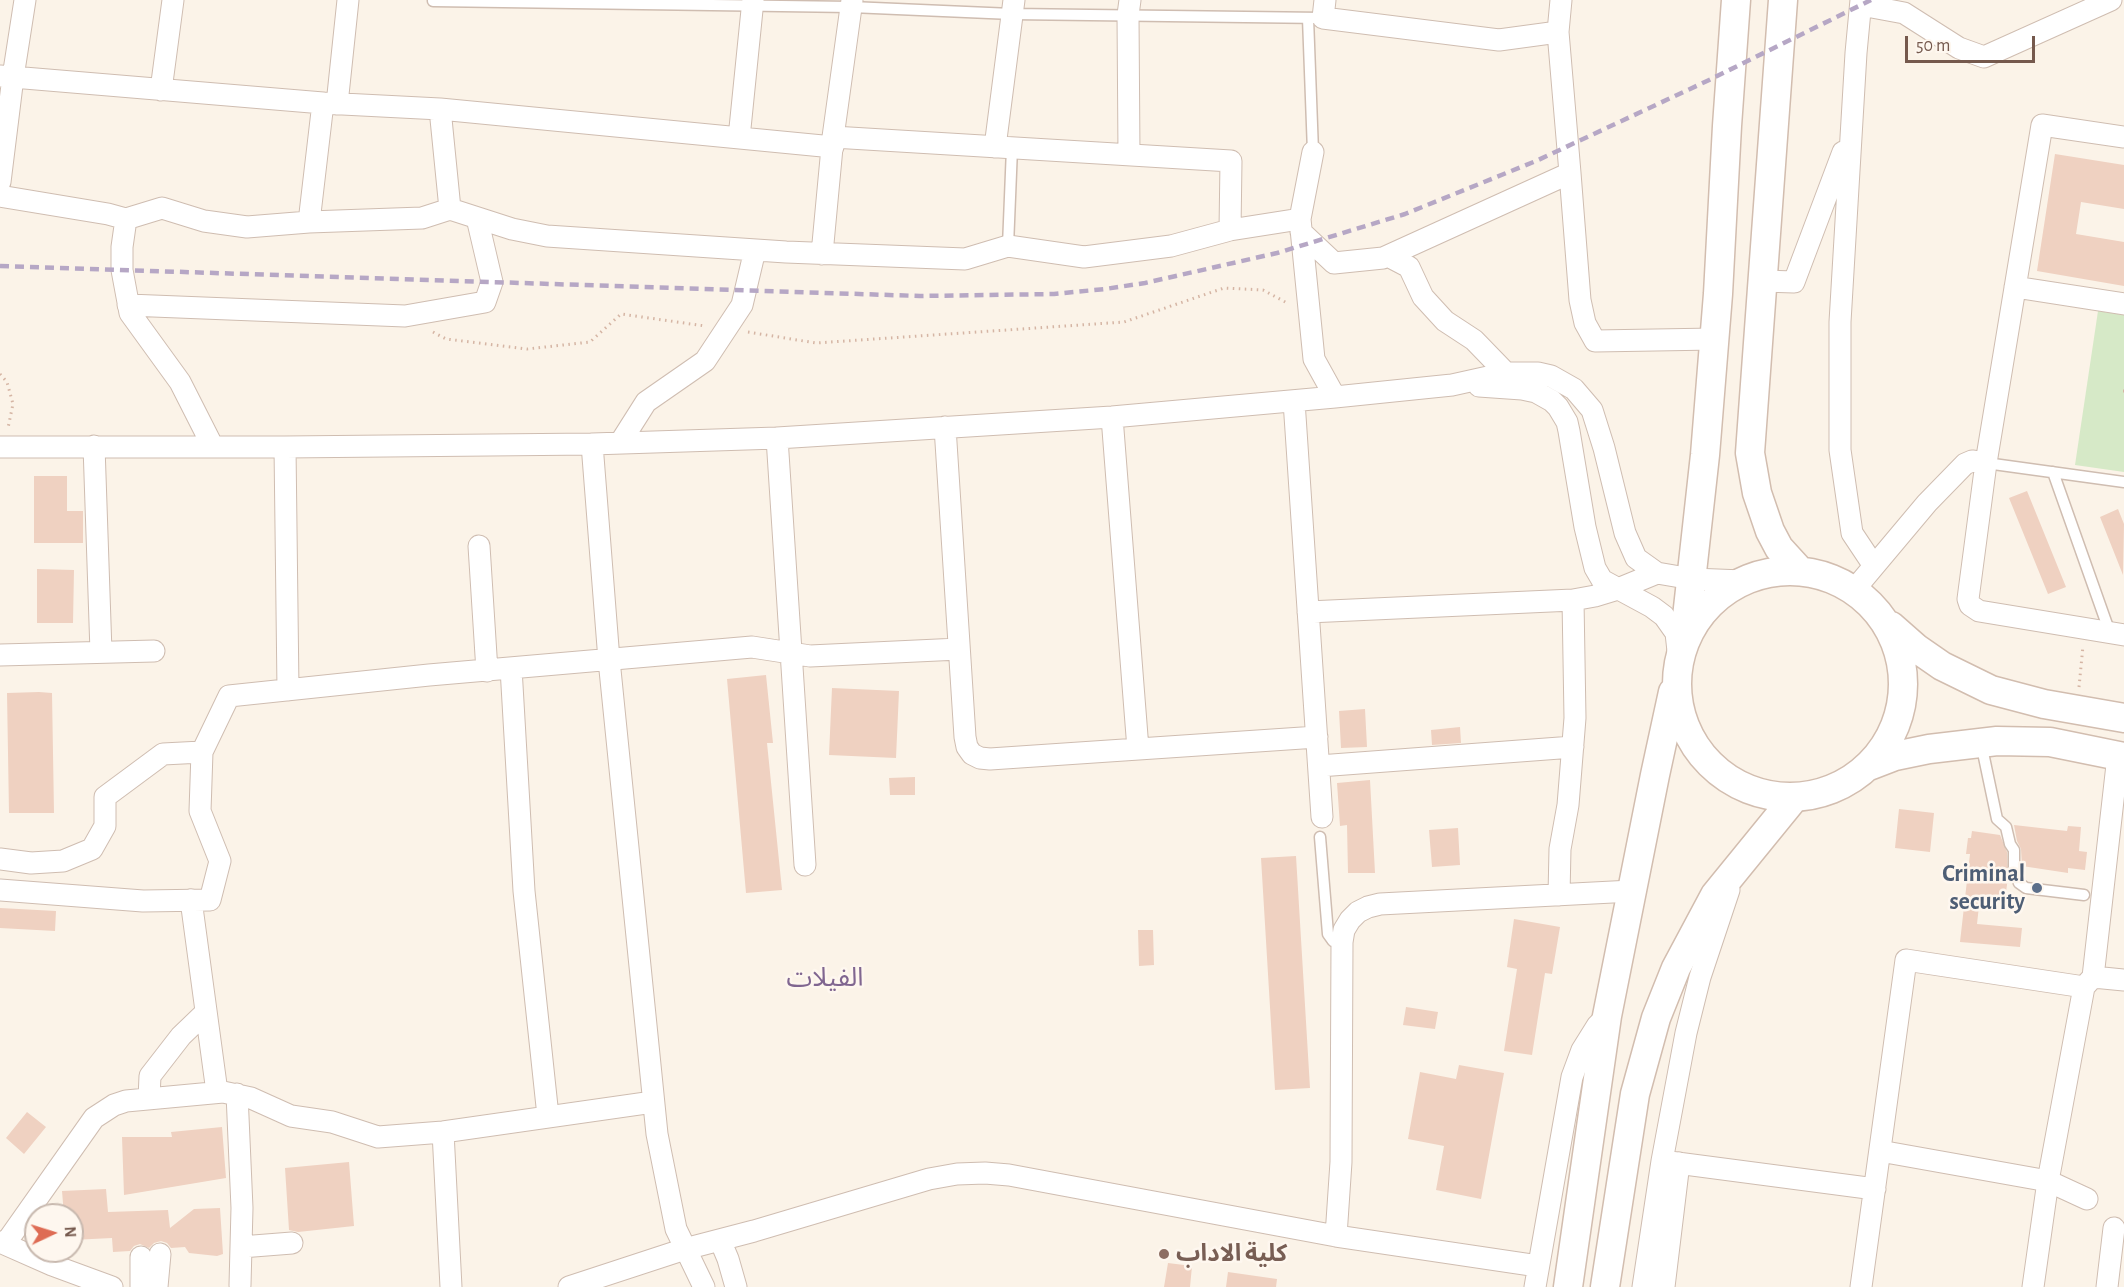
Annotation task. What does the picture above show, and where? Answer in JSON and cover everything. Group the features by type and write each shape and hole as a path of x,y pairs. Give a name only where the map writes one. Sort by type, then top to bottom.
{"main road":[{"path":"1568,1287 1607,1016 1680,660 1692,579 1715,339 1736,0"},
{"path":"1783,0 1750,453 1752,473 1762,512 1779,548 1800,571"},
{"path":"1800,571 1828,577 1854,590 1876,609 1892,635 1900,657 1903,696 1898,720 1888,741 1869,766 1834,789 1794,798 1770,796 1747,789 1726,777 1707,762 1693,742 1683,720 1678,697 1680,660 1693,625 1708,606 1743,580 1771,572 1800,571"},
{"path":"1884,621 1942,666 1991,690 2018,698 2124,718"},
{"path":"1869,766 1895,756 1929,749 1997,741 2050,742 2121,757"},
{"path":"1605,1287 1635,1094 1656,1018 1694,931 1715,895 1794,798"}],"street":[{"path":"0,182 6,76 25,0"},
{"path":"161,90 173,0"},
{"path":"309,222 348,0"},
{"path":"1561,0 1558,32 1581,300 1585,323 1595,341 1715,339"},
{"path":"1874,566 1852,533 1840,450 1840,322 1861,2 1905,13 1959,48 1984,57 2111,0"},
{"path":"739,138 753,3"},
{"path":"822,254 833,142 851,3"},
{"path":"1003,147 1013,7"},
{"path":"1129,8 1129,155"},
{"path":"1319,12 1499,40 1558,32"},
{"path":"6,76 330,104 440,109 739,138 1003,147 1231,161 1230,230"},
{"path":"440,109 450,209"},
{"path":"2117,634 1979,611 1970,605 1968,591 1986,463 2042,125 2124,137"},
{"path":"1763,281 1794,282 1851,131"},
{"path":"1314,152 1300,226 1314,359 1335,397"},
{"path":"1300,226 1334,263 1383,258 1570,173"},
{"path":"0,196 126,219 162,208 204,221 247,227 309,222 422,219 450,209 512,229 547,236 822,254 964,259 1008,246 1084,256 1171,246 1230,230 1300,226"},
{"path":"128,305 405,316 485,302 492,282 477,218"},
{"path":"126,219 122,270 130,314 180,382 213,447"},
{"path":"620,443 646,402 705,361 742,305 755,250"},
{"path":"1388,256 1409,267 1423,297 1444,321 1474,339 1506,373"},
{"path":"2015,286 2124,304"},
{"path":"2,447 592,444 777,438 1112,417 1294,401 1452,385 1506,373 1524,372 1551,376 1574,389 1592,410 1630,546 1636,558 1658,573 1692,579 1743,580"},
{"path":"1452,385 1522,389 1544,396 1558,407 1567,422 1585,527 1595,568 1602,580 1652,607 1671,623 1676,633 1680,660"},
{"path":"1294,401 1321,827"},
{"path":"1112,417 1138,749"},
{"path":"945,427 965,737 967,747 972,754 980,758 1317,737"},
{"path":"777,438 805,865"},
{"path":"592,444 609,660 653,1102 676,1229 704,1287"},
{"path":"94,446 100,652"},
{"path":"285,447 288,690"},
{"path":"1854,590 1927,503 1965,464 1972,461 1986,463"},
{"path":"478,546 487,670"},
{"path":"1308,612 1573,600 1617,589 1658,573"},
{"path":"1559,895 1560,849 1568,805 1575,717 1573,600"},
{"path":"0,890 142,901 210,900 220,861 200,811 202,752 230,696 487,670 752,647 810,656 959,649"},
{"path":"0,655 154,651"},
{"path":"511,668 524,891 548,1116"},
{"path":"1318,766 1573,747"},
{"path":"0,859 31,863 63,861 92,849 105,826 105,797 163,754 202,752"},
{"path":"2033,1287 2048,1181 2088,982 2121,757"},
{"path":"1664,1287 1670,1162 1686,1033 1709,948 1737,867"},
{"path":"1336,1236 1341,1162 1342,942 1344,930 1350,920 1368,906 1632,891"},
{"path":"191,900 206,1012 227,1093 242,1208 240,1285"},
{"path":"1862,1287 1906,960 2088,982 2124,980"},
{"path":"149,1098 150,1076 181,1036 206,1012"},
{"path":"570,1287 684,1249 929,1179 957,1174 985,1173 1009,1175 1336,1236 1537,1277 1572,1077 1582,1050 1607,1016"},
{"path":"112,1287 52,1265 2,1243 94,1118 126,1101 227,1093 251,1098 291,1116 332,1122 378,1137 442,1132 653,1102"},
{"path":"442,1132 451,1287"},
{"path":"1880,1151 2048,1181 2087,1200"},
{"path":"1670,1162 1875,1189"},
{"path":"1643,1287 1670,1162"},
{"path":"2107,1287 2114,1228"},
{"path":"720,1240 736,1287"},
{"path":"241,1248 292,1243"},
{"path":"141,1287 150,1255 157,1287"}],"lane":[{"path":"433,1 851,3 1319,12 1314,152"},
{"path":"1003,147 1008,246"},
{"path":"1986,463 2124,482"},
{"path":"2053,472 2117,634"},
{"path":"1981,742 1997,819 2006,827 2010,844 2014,850 2014,871 2019,883 2026,888 2084,895"},
{"path":"1321,827 1328,934 1333,941 1342,942"}],"path":[{"path":"405,316 446,339 527,349 590,342 621,314 816,343 1124,322 1224,288 1263,290 1309,315"},
{"path":"0,374 7,382 13,404 2,447"},
{"path":"2076,710 2085,629"}],"green space":[{"path":"2098,311 2124,315 2124,472 2075,465"}],"building":[{"path":"2055,154 2124,165 2124,209 2081,202 2076,234 2124,242 2124,286 2037,271"},
{"path":"34,476 67,476 67,511 83,511 83,543 34,543"},
{"path":"2027,491 2066,587 2048,594 2009,498"},
{"path":"2118,509 2124,524 2123,575 2100,517"},
{"path":"37,569 74,570 73,623 37,623"},
{"path":"766,675 773,743 767,743 782,890 746,893 727,679"},
{"path":"832,688 899,691 896,758 829,755"},
{"path":"7,693 52,693 54,813 9,813"},
{"path":"1365,709 1367,747 1341,748 1339,711"},
{"path":"1460,727 1461,743 1432,745 1431,730"},
{"path":"915,777 915,795 890,795 889,778"},
{"path":"1370,780 1375,873 1348,873 1347,825 1340,826 1337,783"},
{"path":"1899,809 1934,813 1930,852 1895,848"},
{"path":"2014,825 2067,831 2068,826 2081,827 2079,851 2087,852 2085,870 2068,868 2068,873 2022,866 2021,849"},
{"path":"1458,828 1460,865 1432,867 1429,830"},
{"path":"1972,831 2000,835 2007,852 2008,877 2005,900 1980,897 1977,924 2022,928 2020,947 1960,942 1970,854 1966,854 1968,838 1971,838"},
{"path":"1296,856 1310,1088 1275,1090 1261,858"},
{"path":"0,908 56,911 55,931 0,928"},
{"path":"1514,919 1560,927 1552,974 1545,973 1532,1055 1504,1051 1517,969 1507,967"},
{"path":"1138,930 1153,930 1154,965 1139,966"},
{"path":"1406,1007 1438,1012 1435,1029 1403,1025"},
{"path":"1459,1065 1504,1073 1481,1199 1436,1190 1444,1146 1408,1139 1420,1072 1456,1079"},
{"path":"27,1112 46,1127 24,1154 6,1138"},
{"path":"222,1127 226,1178 124,1195 122,1137 172,1137 171,1132"},
{"path":"349,1162 354,1226 298,1232 289,1230 285,1168"},
{"path":"106,1189 108,1212 168,1210 170,1228 194,1209 220,1208 223,1254 217,1256 189,1253 185,1247 171,1248 167,1243 161,1241 149,1248 140,1244 134,1246 130,1251 113,1252 112,1238 84,1239 84,1203 63,1203 62,1191"},
{"path":"1168,1263 1192,1266 1190,1287 1164,1287"},
{"path":"1228,1272 1277,1279 1276,1287 1226,1287"}],"railway":[{"path":"0,266 920,296 1054,294 1105,289 1145,283 1277,253 1405,214 1536,161 1707,81 1871,0"}],"place":[{"name":"Criminal security","path":"2037,888"},
{"name":"كلية الاداب","path":"1164,1254"}],"district":[{"name":"الفيلات","path":"825,978"}]}
